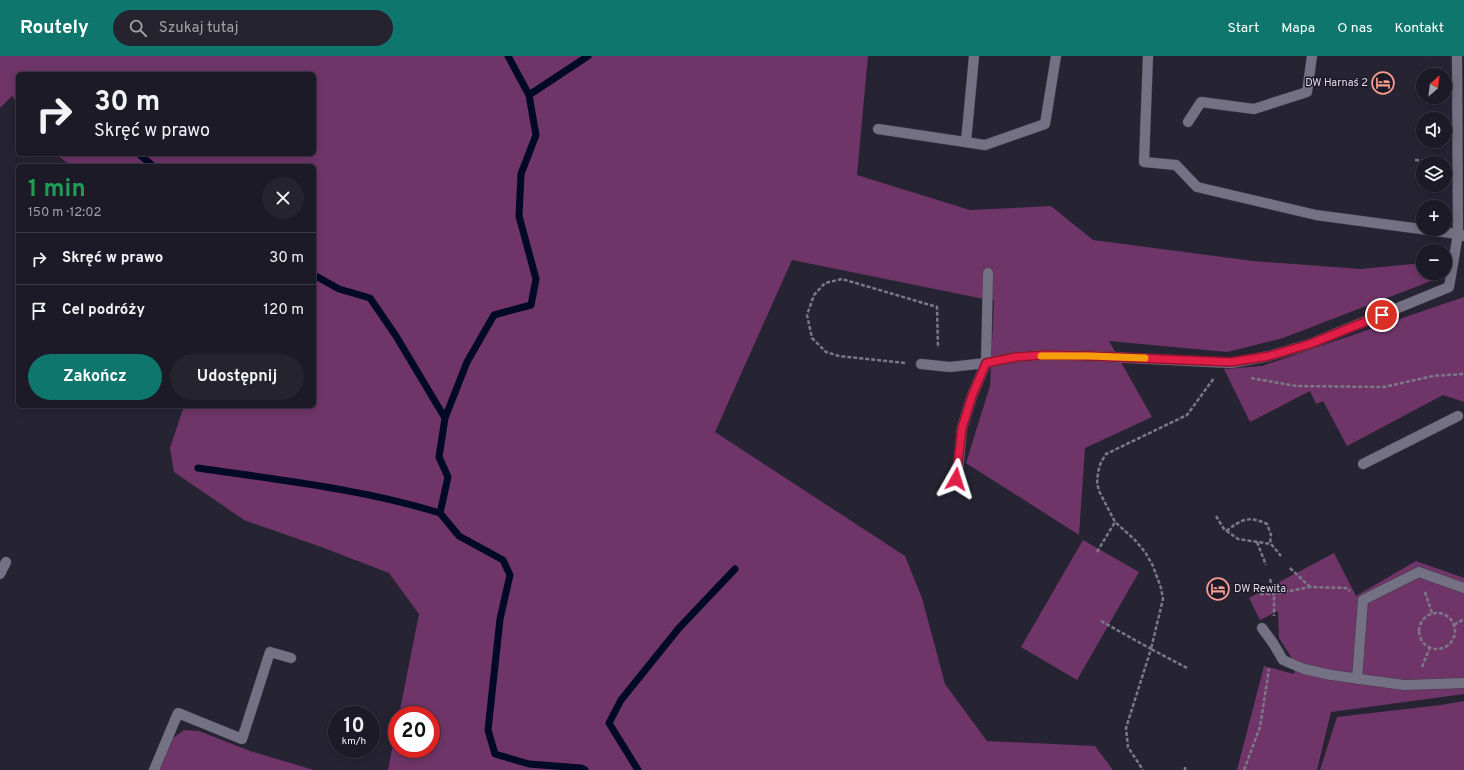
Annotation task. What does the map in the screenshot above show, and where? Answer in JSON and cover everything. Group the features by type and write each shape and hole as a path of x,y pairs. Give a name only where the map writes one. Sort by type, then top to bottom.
{"street":[{"path":"966,142 974,56"},
{"path":"878,129 985,145 1045,124 1056,56"},
{"path":"1148,56 1144,162 1176,164 1197,187 1316,215 1461,235"},
{"path":"1188,122 1201,102 1254,109 1307,92 1312,56"},
{"path":"921,364 950,367 986,363 1016,357 1045,355 1231,362 1283,352 1310,344 1449,287 1461,235 1457,56"},
{"path":"956,479 962,428 972,396 986,363 988,273"},
{"path":"1363,464 1458,416"},
{"path":"0,574 6,562"},
{"path":"1357,679 1363,600 1419,572 1464,588"},
{"path":"1262,628 1283,660 1324,674 1404,685 1464,683"},
{"path":"154,770 178,713 242,739 270,652 291,658"}],"path":[{"path":"921,364 839,356 826,352 812,338 807,315 814,295 825,283 842,279 937,307 938,366"},
{"path":"1250,378 1296,386 1384,387 1433,376 1464,374"},
{"path":"1143,770 1128,747 1126,728 1151,649 1163,599 1158,576 1145,552 1135,540 1115,522 1100,493 1097,484 1098,472 1101,462 1106,454 1187,415 1214,378"},
{"path":"1216,516 1226,531 1238,539 1270,544 1281,556"},
{"path":"1226,531 1240,520 1256,519 1267,524 1271,535 1270,544"},
{"path":"1097,552 1115,522"},
{"path":"1257,542 1266,565"},
{"path":"1290,568 1310,587"},
{"path":"1244,770 1260,728 1273,643 1274,594 1270,579"},
{"path":"1260,594 1274,594 1310,587 1346,588 1363,600"},
{"path":"1432,613 1444,614 1450,618 1454,625 1455,634 1453,640 1444,648 1439,649 1427,647 1420,638 1418,632 1419,626 1426,616 1432,613"},
{"path":"1454,625 1464,619"},
{"path":"1101,621 1187,668"}],"shaded area":[{"path":"0,56 868,56 857,175 970,210 1051,206 1093,240 1253,261 1361,269 1416,264 1416,280 1434,280 1283,338 1227,352 1109,341 1152,417 1085,448 1079,535 966,463 990,386 994,301 792,260 715,432 905,556 922,598 945,684 987,741 1095,746 1113,770 388,770 390,758 440,758 440,706 401,706 419,614 389,573 244,520 174,472 170,448 183,408 316,408 316,164 69,164 58,156 316,156 316,72 16,72 16,101 12,96 0,108"},
{"path":"1464,297 1464,402 1443,395 1347,446 1323,401 1316,404 1310,391 1250,422 1224,369 1262,366"},
{"path":"1083,540 1139,572 1077,680 1021,647"},
{"path":"1334,553 1356,596 1416,561 1464,578 1464,694 1331,712 1317,770 1237,770 1264,666 1294,674 1295,663 1279,638 1278,611 1260,620 1249,598"},
{"path":"1464,701 1464,770 1320,770 1337,717"},
{"path":"184,730 199,731 250,751 314,770 159,770 173,738"}],"waterway":[{"path":"508,56 529,95 536,135 521,174 519,216 536,279 531,305 494,315 467,362 445,418 439,457 448,477 440,513 459,536 503,560 510,575 500,619 488,730 495,754 529,764 581,768 585,770"},
{"path":"529,95 588,56"},
{"path":"141,156 151,164"},
{"path":"316,276 339,289 370,298 396,336 445,418"},
{"path":"198,468 351,491 440,513"},
{"path":"638,770 609,723 621,700 679,628 735,569"}],"slow traffic":[{"path":"1041,356 1145,358"}],"place":[{"name":"DW Harnaś 2","path":"1383,83"},
{"name":"DW Rewita","path":"1218,589"}],"route":[{"path":"956,479 962,428 972,396 986,363 1016,357 1045,355 1231,362 1269,356 1310,344 1382,315"}]}
